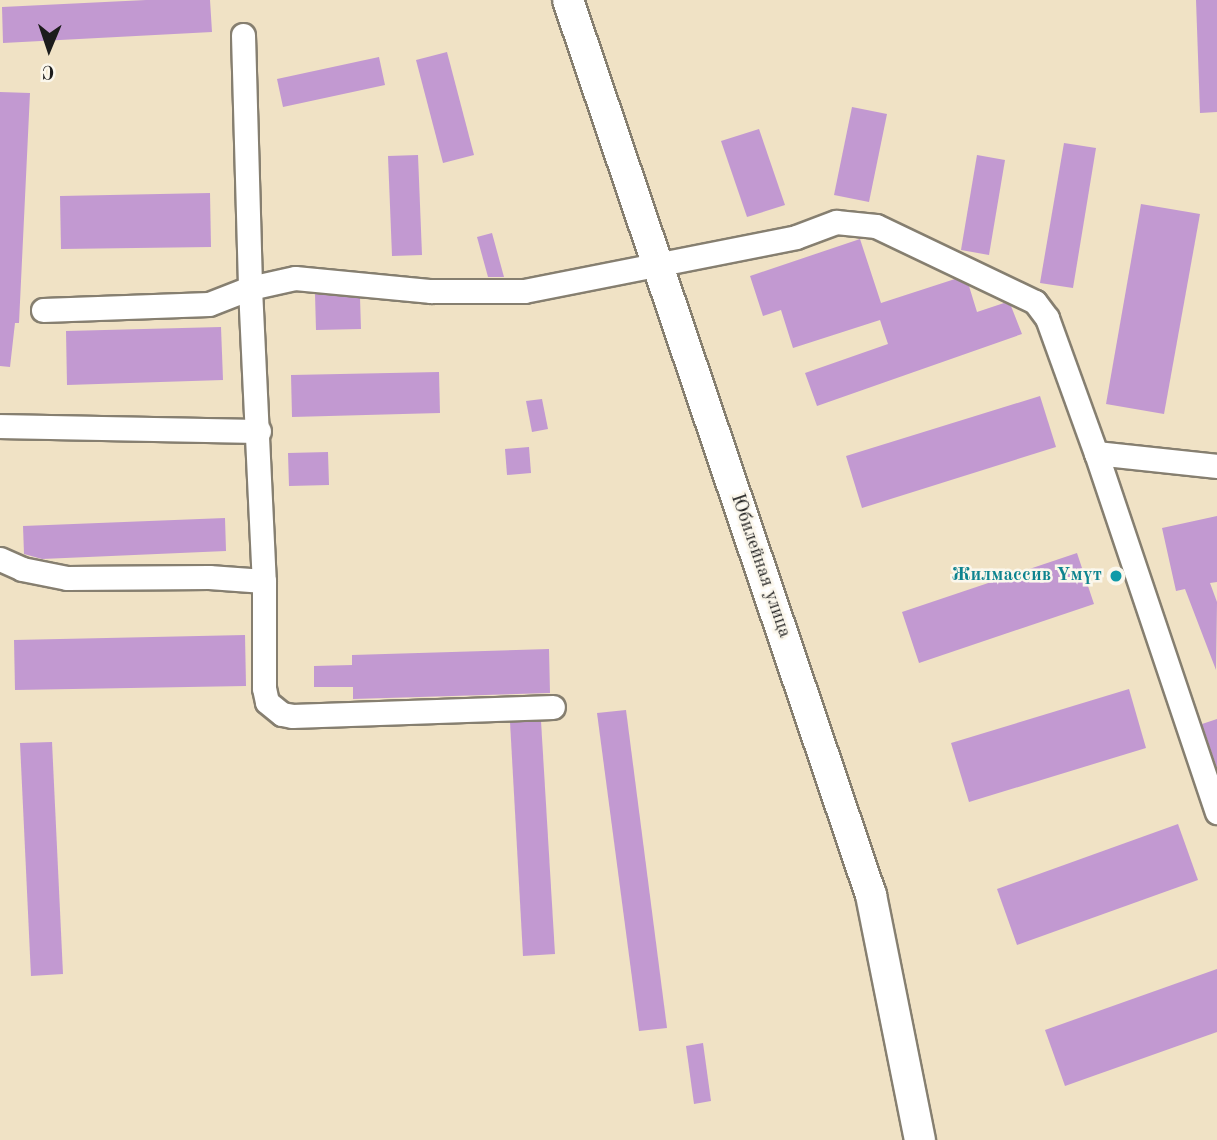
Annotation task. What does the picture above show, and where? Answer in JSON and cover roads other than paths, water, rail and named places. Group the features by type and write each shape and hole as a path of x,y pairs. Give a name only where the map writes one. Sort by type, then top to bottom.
{"main road":[{"name":"Юбилейная улица","path":"568,0 871,895 920,1140"}],"street":[{"path":"243,35 250,288 259,431 265,695 282,714 553,706"},
{"path":"43,310 180,308 209,304 250,288 295,278 431,291 502,292 580,281 796,237 836,222 876,226 1035,302 1047,318 1097,453 1217,812"},
{"path":"0,426 259,431"},
{"path":"1097,453 1217,466"},
{"path":"0,558 22,569 67,578 209,577 264,581"}],"place":[{"name":"Жилмассив Үмүт","path":"1116,576"}]}
